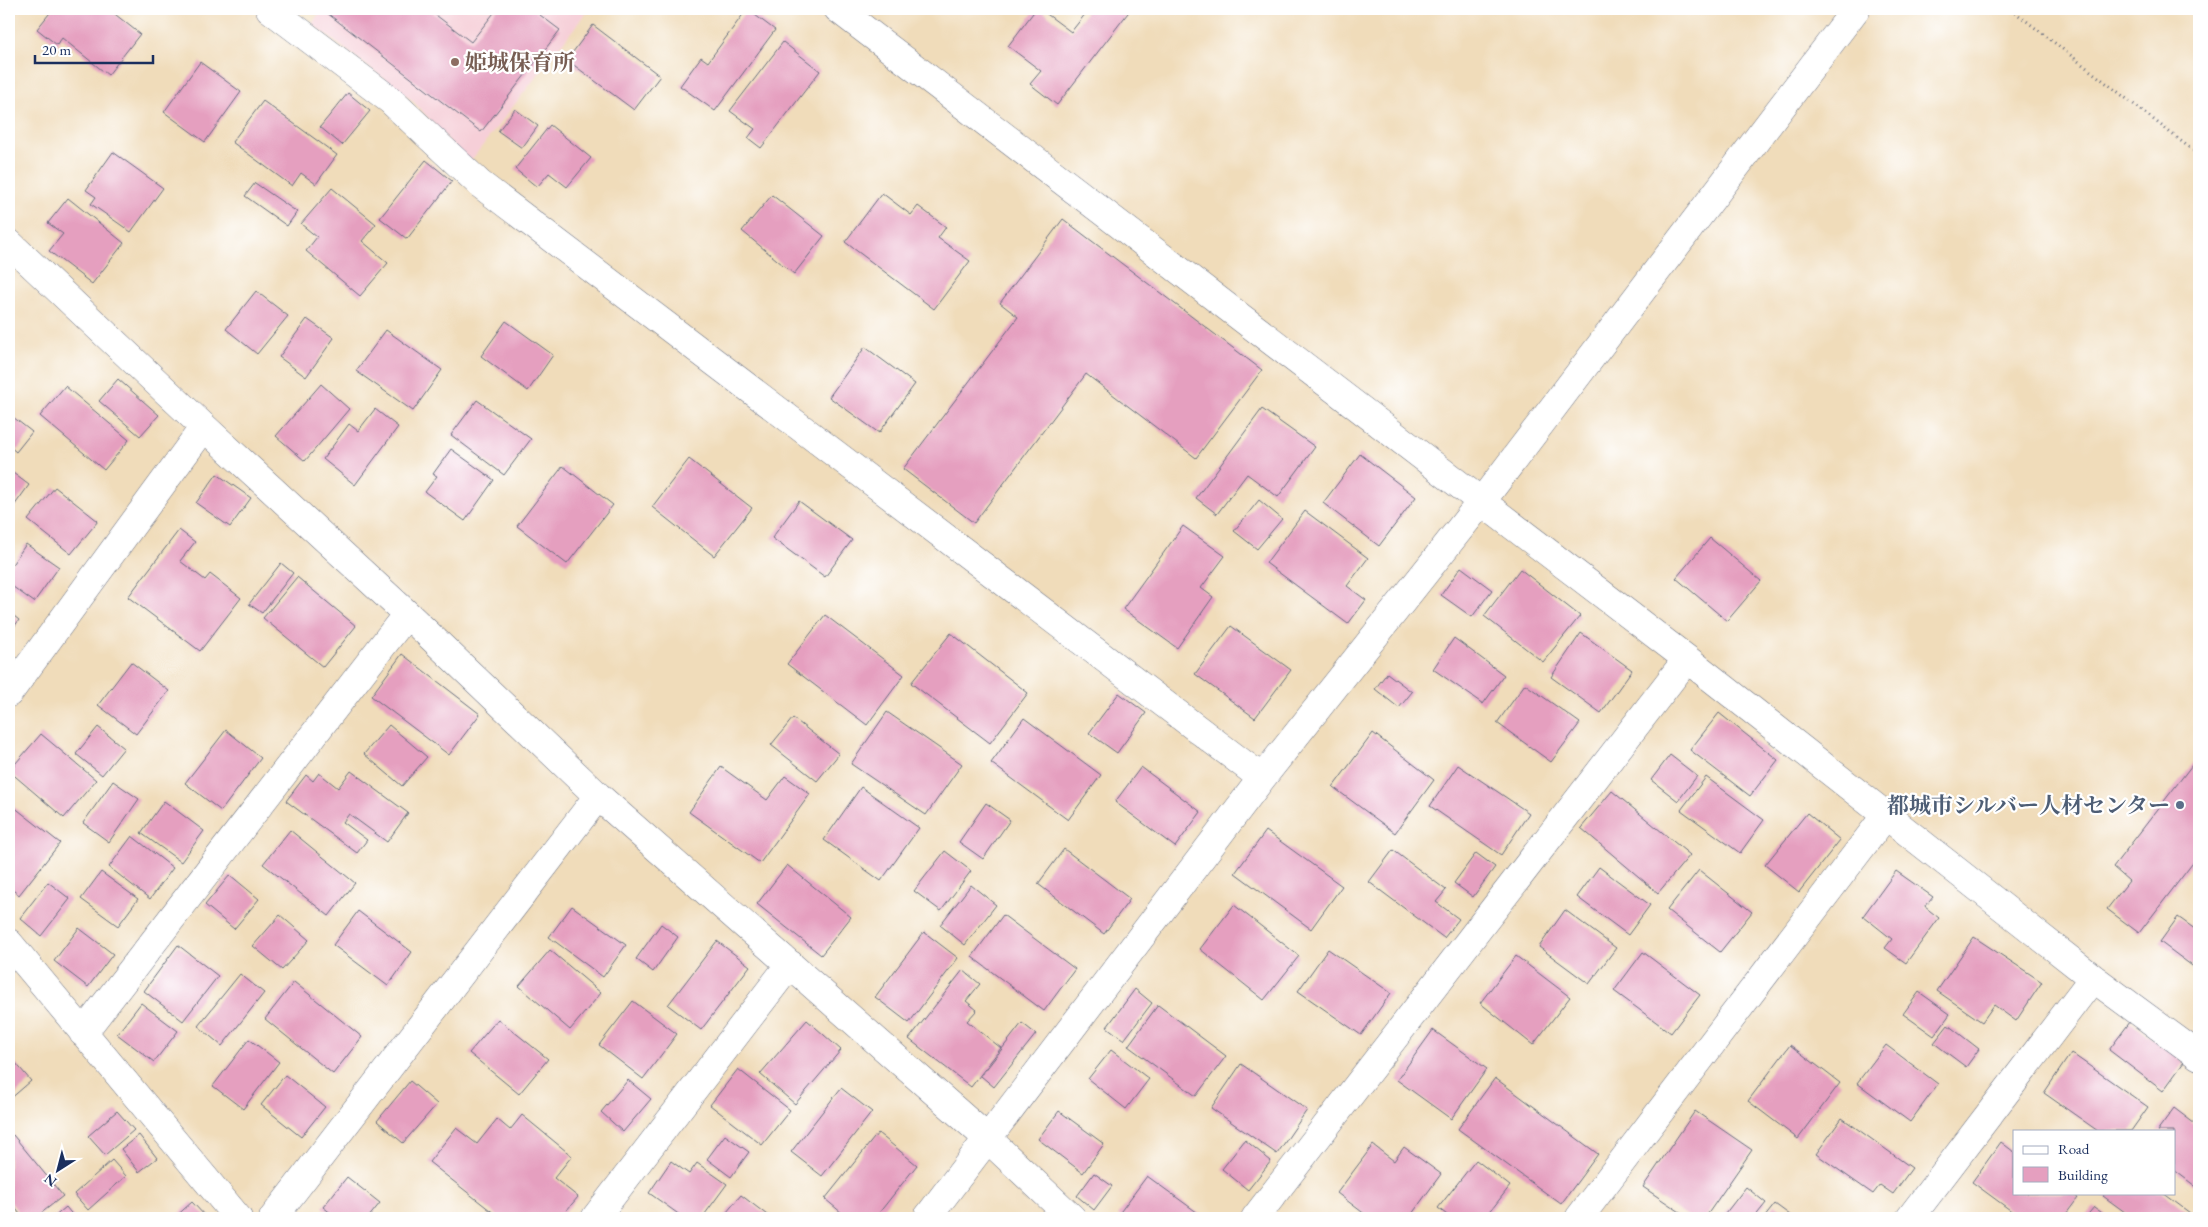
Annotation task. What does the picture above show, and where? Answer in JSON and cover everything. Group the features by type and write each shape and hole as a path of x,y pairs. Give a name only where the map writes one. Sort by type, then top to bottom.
{"street":[{"path":"270,9 390,100 480,184 1262,778"},
{"path":"927,1218 1262,778 1482,501 1856,9"},
{"path":"846,11 1687,659 2093,978 2199,1056"},
{"path":"10,246 407,614 598,796 987,1138 1072,1218"},
{"path":"9,693 204,427"},
{"path":"83,1033 407,614"},
{"path":"1255,1218 1687,659"},
{"path":"273,1218 598,796"},
{"path":"1579,1218 1886,815"},
{"path":"9,943 238,1218"},
{"path":"595,1218 790,964"},
{"path":"1910,1218 2093,978"}],"path":[{"path":"2011,9 2199,155"}],"shaded area":[{"name":"姫城保育所","path":"322,9 589,9 469,163 412,100 312,24"}],"building":[{"path":"53,9 113,9 111,11 140,34 108,75 62,38 57,45 37,29"},
{"name":"姫城保育所","path":"331,9 428,9 471,42 497,9 532,9 560,30 481,132 327,13"},
{"path":"747,9 775,30 715,111 680,86 701,57 708,62"},
{"path":"1036,9 1040,9 1071,32 1086,13 1080,9 1131,9 1057,105 1030,84 1041,71 1008,46"},
{"path":"593,25 660,76 634,110 567,60"},
{"path":"783,42 820,71 761,148 748,138 755,129 730,111"},
{"path":"200,62 241,92 205,142 164,112"},
{"path":"348,93 370,111 342,145 320,127"},
{"path":"263,101 337,155 316,184 301,173 292,186 232,142"},
{"path":"515,109 538,126 522,148 498,131"},
{"path":"550,125 591,158 567,187 549,173 537,187 515,169"},
{"path":"113,152 163,188 131,232 91,204 96,197 86,190"},
{"path":"426,160 452,181 407,239 380,218"},
{"path":"255,183 297,212 287,226 245,196"},
{"path":"332,188 376,224 362,241 388,263 360,296 306,251 317,237 301,224"},
{"path":"882,193 911,215 918,206 946,227 938,238 970,261 934,309 845,242"},
{"path":"772,195 824,236 794,274 742,231"},
{"path":"68,198 124,243 92,284 49,251 63,234 48,223"},
{"path":"1063,219 1262,370 1196,458 1086,374 974,523 903,469 1018,317 1000,303"},
{"path":"256,291 288,316 257,354 226,329"},
{"path":"307,319 334,338 306,377 279,357"},
{"path":"506,321 553,355 528,391 481,356"},
{"path":"386,330 442,370 413,411 356,371"},
{"path":"865,347 915,384 879,433 829,397"},
{"path":"118,379 159,415 140,436 99,401"},
{"path":"321,384 349,409 305,461 276,436"},
{"path":"65,386 129,440 104,470 40,416"},
{"path":"477,400 531,439 504,475 451,435"},
{"path":"375,409 398,427 355,485 323,459 349,424 358,431"},
{"path":"1262,409 1315,447 1278,497 1247,474 1217,514 1196,498"},
{"path":"13,417 32,432 16,452 9,446 9,423"},
{"path":"451,449 494,480 465,521 425,492 437,476 433,474"},
{"path":"1360,454 1416,497 1379,546 1323,503"},
{"path":"689,459 752,508 714,556 652,507"},
{"path":"563,466 613,505 567,564 517,526"},
{"path":"9,470 29,485 9,513"},
{"path":"217,474 251,498 230,527 196,503"},
{"path":"55,487 98,521 71,554 28,520"},
{"path":"1259,500 1282,519 1257,549 1234,531"},
{"path":"799,501 852,540 825,577 772,538"},
{"path":"1305,511 1368,558 1347,586 1366,600 1348,624 1266,563"},
{"path":"1183,526 1225,556 1201,588 1213,597 1177,648 1123,609"},
{"path":"179,530 195,542 180,561 205,580 210,574 241,598 200,651 128,597"},
{"path":"1710,538 1761,581 1727,621 1676,578"},
{"path":"26,544 59,567 34,602 9,584 9,569"},
{"path":"281,563 293,573 262,613 249,604"},
{"path":"1461,567 1492,590 1472,617 1441,595"},
{"path":"1520,569 1580,616 1543,662 1484,616"},
{"path":"297,577 356,626 323,667 263,618"},
{"path":"9,612 19,620 9,634"},
{"path":"825,615 904,675 867,725 787,664"},
{"path":"1231,626 1291,670 1255,718 1195,674"},
{"path":"951,633 1028,693 990,743 911,683"},
{"path":"1581,633 1632,670 1601,713 1551,677"},
{"path":"1454,638 1504,675 1483,704 1433,669"},
{"path":"402,654 480,714 449,755 371,696"},
{"path":"131,662 169,691 136,734 98,705"},
{"path":"1387,673 1412,692 1399,708 1375,689"},
{"path":"1525,684 1580,723 1551,762 1497,723"},
{"path":"1119,693 1146,713 1117,753 1089,733"},
{"path":"887,712 962,764 926,815 851,764"},
{"path":"1719,713 1778,760 1750,796 1690,750"},
{"path":"793,718 839,754 817,781 771,745"},
{"path":"1024,718 1101,775 1068,820 991,763"},
{"path":"389,725 427,757 402,786 364,754"},
{"path":"98,727 124,748 102,775 76,754"},
{"path":"226,730 261,758 221,811 185,783"},
{"path":"1373,733 1434,780 1395,833 1333,787"},
{"path":"41,734 96,780 64,818 9,771"},
{"path":"1670,755 1697,776 1678,801 1651,780"},
{"name":"都城市シルバー人材センター","path":"2199,756 2199,855 2139,933 2107,909 2129,881 2113,867"},
{"path":"1458,765 1529,813 1501,855 1430,806"},
{"path":"721,767 767,800 785,776 810,794 760,863 689,812"},
{"path":"1141,767 1201,812 1175,847 1115,802"},
{"path":"351,771 408,813 387,842 349,814 343,822 367,840 357,853 286,801 306,775 313,781 319,773 338,788"},
{"path":"1706,777 1764,820 1740,853 1681,810"},
{"path":"113,781 139,799 109,842 83,823"},
{"path":"861,787 919,828 881,881 824,840"},
{"path":"1612,791 1690,855 1658,893 1581,828"},
{"path":"164,801 204,831 181,862 141,833"},
{"path":"9,803 60,843 19,895 9,887"},
{"path":"986,803 1010,820 983,859 959,842"},
{"path":"1807,813 1840,840 1799,892 1765,865"},
{"path":"290,830 355,883 329,916 263,864"},
{"path":"1266,831 1342,886 1311,929 1235,873"},
{"path":"132,836 173,868 150,899 109,867"},
{"path":"1064,849 1130,899 1104,934 1038,884"},
{"path":"1393,850 1446,890 1436,902 1459,919 1444,938 1369,882"},
{"path":"945,851 971,871 941,911 914,891"},
{"path":"1476,853 1495,867 1473,897 1454,883"},
{"path":"787,865 851,917 821,955 757,904"},
{"path":"1599,867 1650,905 1628,935 1577,897"},
{"path":"1699,870 1752,912 1720,952 1667,910"},
{"path":"1896,871 1933,897 1925,907 1939,918 1906,963 1885,948 1892,939 1863,916"},
{"path":"101,872 138,899 118,926 81,899"},
{"path":"230,875 259,899 234,929 205,905"},
{"path":"48,882 70,899 41,936 20,918"},
{"path":"971,885 996,905 965,945 940,925"},
{"path":"1234,905 1299,956 1264,1000 1200,949"},
{"path":"572,906 626,945 603,977 549,937"},
{"path":"1565,910 1616,948 1589,984 1539,947"},
{"path":"358,911 412,952 388,986 333,945"},
{"path":"280,915 309,940 282,970 253,946"},
{"path":"1003,915 1075,969 1044,1011 972,957"},
{"path":"2178,917 2199,932 2199,971 2160,942"},
{"path":"661,924 678,937 653,972 636,959"},
{"path":"79,928 113,954 88,987 54,961"},
{"path":"924,932 958,958 909,1023 875,997"},
{"path":"1974,937 2042,982 2016,1021 1994,1005 1982,1022 1937,991"},
{"path":"717,941 750,966 701,1030 668,1005"},
{"path":"178,945 218,976 183,1021 144,991"},
{"path":"1328,949 1391,993 1361,1035 1298,991"},
{"path":"550,950 601,993 570,1030 519,986"},
{"path":"1643,952 1700,995 1671,1033 1614,991"},
{"path":"1516,956 1570,997 1533,1045 1480,1003"},
{"path":"963,970 980,984 966,1001 977,1010 967,1021 1001,1048 971,1087 909,1039"},
{"path":"240,974 264,993 222,1046 198,1026"},
{"path":"294,982 362,1037 333,1074 265,1019"},
{"path":"1135,989 1152,1003 1124,1040 1107,1027"},
{"path":"1919,992 1950,1014 1934,1036 1903,1014"},
{"path":"633,1001 677,1034 643,1079 599,1045"},
{"path":"141,1003 178,1031 154,1062 117,1034"},
{"path":"1158,1005 1226,1056 1196,1096 1128,1046"},
{"path":"498,1019 548,1059 519,1094 469,1053"},
{"path":"807,1020 841,1050 795,1104 760,1074"},
{"path":"2130,1022 2184,1062 2163,1091 2109,1050"},
{"path":"1022,1023 1036,1034 994,1087 981,1076"},
{"path":"1948,1025 1979,1049 1966,1067 1934,1043"},
{"path":"1433,1030 1487,1069 1451,1119 1397,1080"},
{"path":"249,1039 279,1062 243,1109 213,1086"},
{"path":"1790,1045 1840,1083 1798,1139 1748,1101"},
{"path":"1886,1045 1938,1084 1910,1122 1857,1083"},
{"path":"1111,1050 1149,1079 1126,1109 1088,1079"},
{"path":"2071,1053 2148,1107 2132,1130 2097,1130 2044,1093"},
{"path":"9,1055 31,1081 9,1100"},
{"path":"1241,1064 1307,1110 1277,1154 1211,1108"},
{"path":"738,1069 790,1110 762,1145 710,1105"},
{"path":"285,1075 325,1107 301,1137 261,1105"},
{"path":"1495,1078 1598,1154 1561,1204 1458,1129"},
{"path":"628,1080 651,1099 623,1132 601,1112"},
{"path":"410,1081 437,1104 403,1143 377,1121"},
{"path":"841,1088 872,1112 822,1176 791,1152"},
{"path":"2174,1108 2199,1127 2199,1189 2176,1172 2176,1130 2158,1130"},
{"path":"117,1111 134,1130 105,1155 88,1136"},
{"path":"1059,1111 1104,1144 1083,1173 1038,1139"},
{"path":"1695,1111 1752,1150 1705,1218 1689,1218 1643,1187"},
{"path":"522,1115 572,1156 554,1178 578,1197 560,1218 500,1218 429,1162 456,1128 477,1144 497,1119 510,1130"},
{"path":"1842,1118 1912,1168 1893,1194 1880,1185 1873,1194 1816,1154"},
{"path":"878,1133 917,1165 875,1218 848,1218 825,1199"},
{"path":"13,1135 63,1196 35,1218 23,1218 9,1200 9,1138"},
{"path":"139,1135 157,1158 139,1172 121,1149"},
{"path":"725,1135 749,1152 731,1177 707,1159"},
{"path":"1245,1140 1271,1161 1248,1190 1222,1169"},
{"path":"2001,1142 2013,1151 2013,1194 2072,1194 2078,1198 2063,1218 2021,1218 1972,1182"},
{"path":"1373,1145 1394,1161 1404,1147 1441,1174 1409,1218 1370,1218 1337,1193"},
{"path":"112,1160 126,1176 88,1210 74,1194"},
{"path":"1476,1160 1510,1186 1485,1218 1451,1218 1438,1208"},
{"path":"671,1161 689,1174 697,1163 727,1184 702,1218 684,1218 649,1193"},
{"path":"1094,1173 1112,1186 1094,1210 1077,1196"},
{"path":"1147,1176 1205,1218 1122,1218 1118,1215"},
{"path":"347,1177 380,1203 368,1218 337,1218 323,1207"},
{"path":"1746,1187 1766,1203 1754,1218 1729,1218 1725,1214"},
{"path":"2105,1194 2164,1194 2190,1213 2186,1218 2133,1218 2103,1196"},
{"path":"741,1195 771,1218 722,1218"},
{"path":"192,1202 207,1218 174,1218"},
{"path":"1775,1204 1794,1218 1764,1218"},
{"path":"66,1207 75,1218 53,1218"},
{"path":"2094,1207 2109,1218 2085,1218"}],"place":[{"name":"姫城保育所","path":"455,62"},
{"name":"都城市シルバー人材センター","path":"2180,805"}]}
